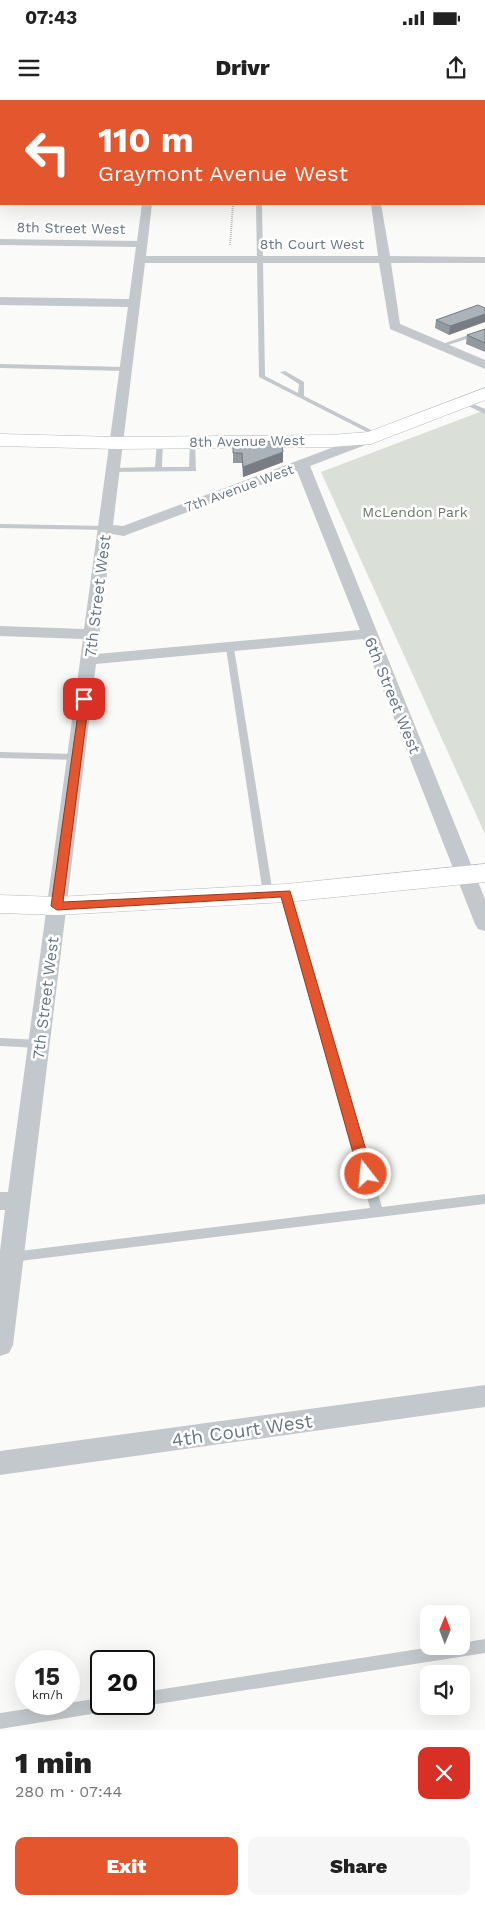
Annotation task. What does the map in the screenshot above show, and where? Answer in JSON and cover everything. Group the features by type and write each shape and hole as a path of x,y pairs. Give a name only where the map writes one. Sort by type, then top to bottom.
{"main road":[{"name":"8th Avenue West","path":"0,440 117,443 331,440 374,436 485,394"},
{"path":"0,904 57,906 277,894 475,874"}],"street":[{"name":"7th Street West","path":"0,1345 11,1257 9,1201 39,1044 90,660 147,205"},
{"path":"376,205 394,326 485,365"},
{"name":"8th Street West","path":"0,242 140,252"},
{"name":"8th Court West","path":"140,252 228,259 485,260"},
{"path":"0,301 134,303"},
{"name":"7th Avenue West","path":"106,528 124,531 302,465 374,436"},
{"name":"6th Street West","path":"302,465 369,634 475,874 485,924"},
{"path":"0,631 93,634"},
{"path":"90,660 369,634"},
{"name":"4th Court West","path":"0,1463 485,1396"}],"lane":[{"path":"259,205 262,377 374,436"},
{"path":"440,346 485,331"},
{"path":"0,366 126,369"},
{"path":"283,372 302,383 301,396"},
{"path":"464,402 485,412"},
{"path":"158,470 160,442"},
{"path":"114,470 193,469 193,442"},
{"path":"0,526 106,528"},
{"path":"230,648 277,894 377,1212"},
{"path":"0,756 77,757"},
{"path":"0,1042 39,1044"},
{"path":"11,1257 485,1199"},
{"path":"155,1697 485,1646"},
{"path":"0,1721 90,1707"}],"path":[{"path":"228,259 234,205"}],"green space":[{"name":"McLendon Park","path":"485,410 485,834 321,472"}],"building":[{"path":"478,305 485,308 485,314 450,326 436,320"},
{"path":"485,329 485,343 467,335"},
{"path":"281,441 283,452 243,467 242,453 233,453 233,446 240,446 239,442"}],"route":[{"path":"84,699 57,906 286,893 366,1174"}]}
